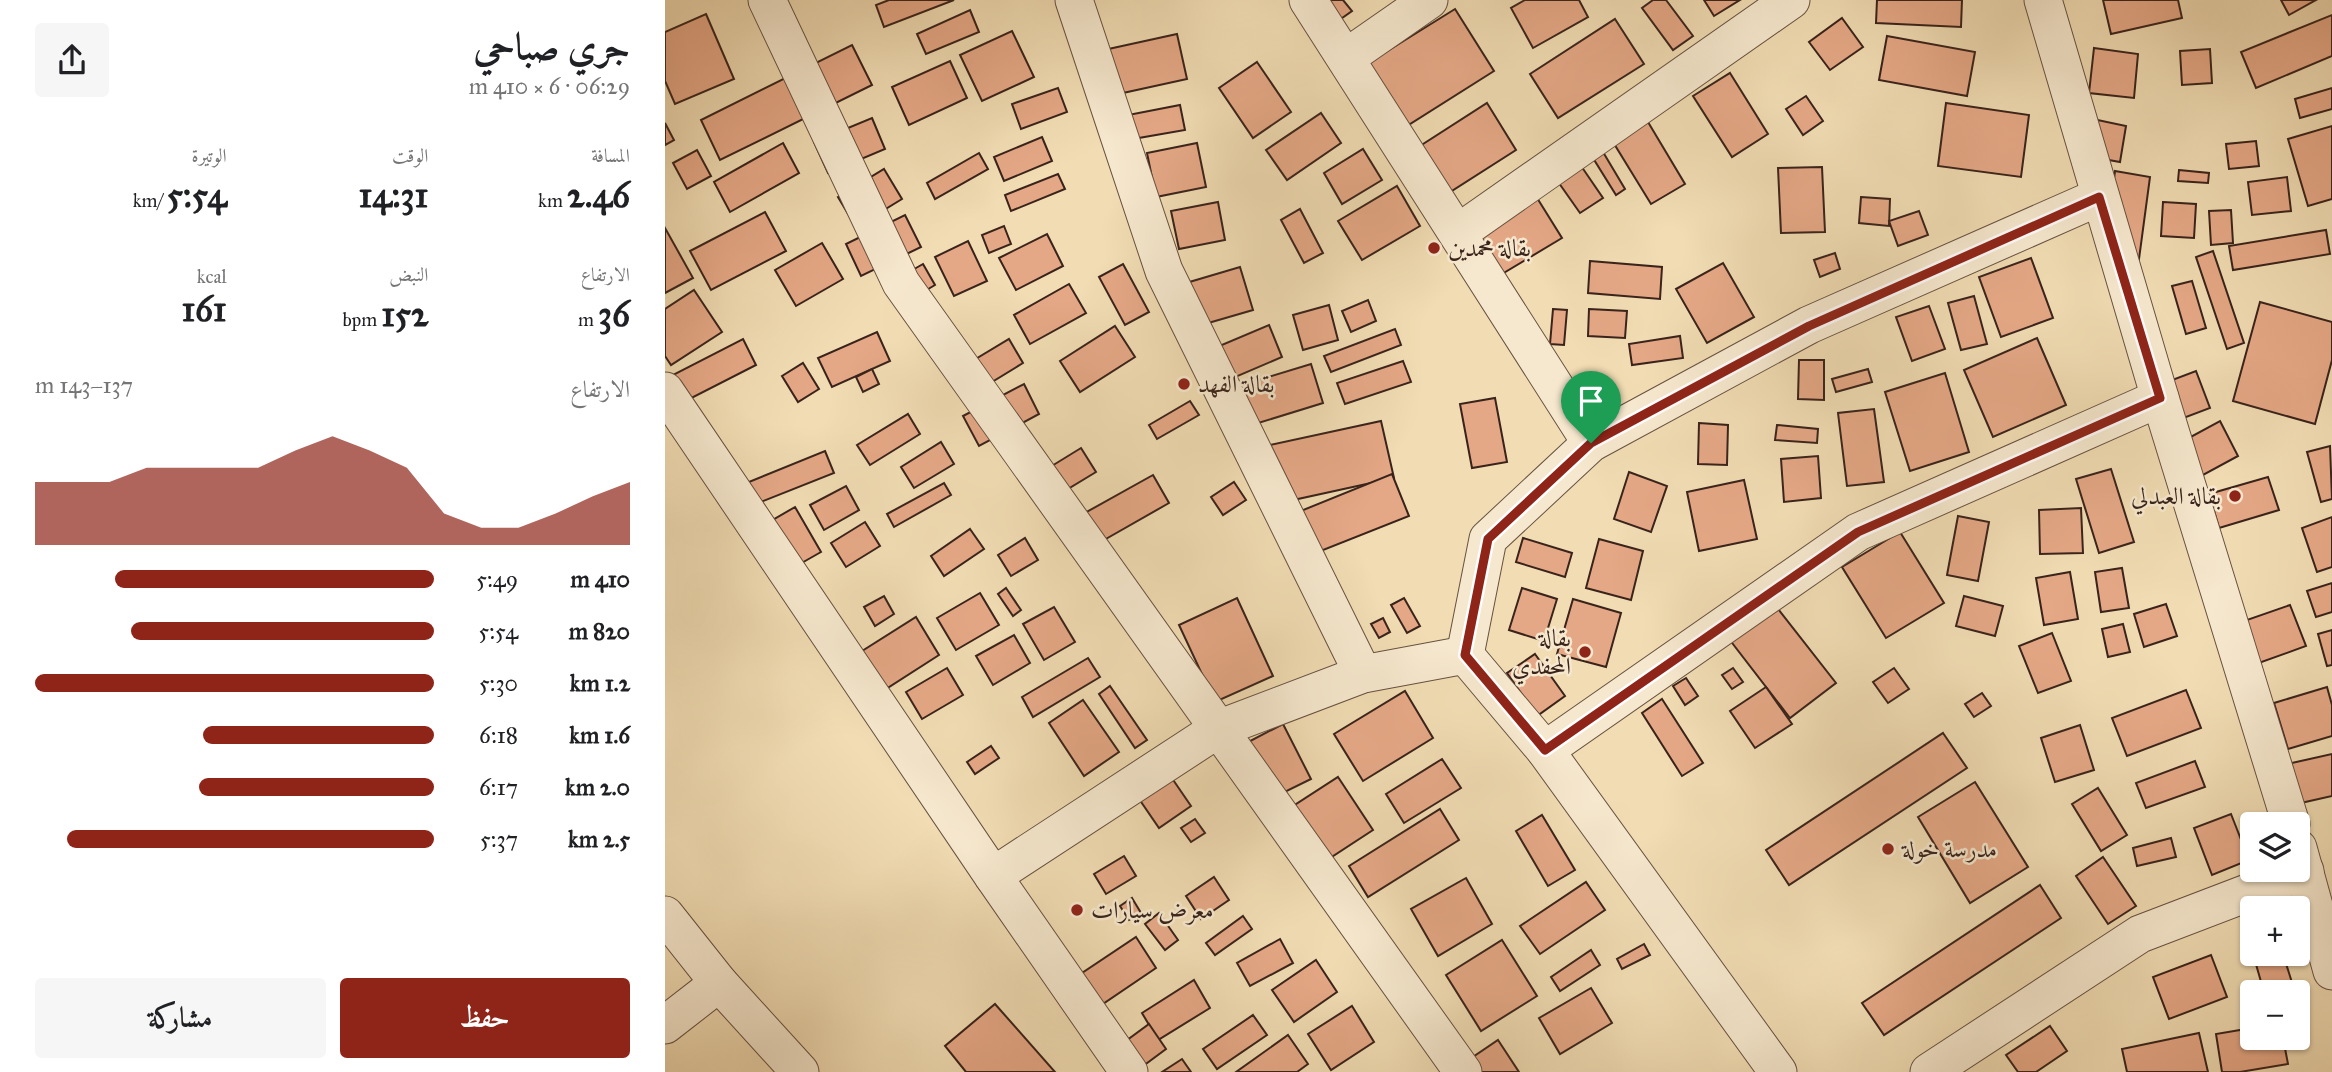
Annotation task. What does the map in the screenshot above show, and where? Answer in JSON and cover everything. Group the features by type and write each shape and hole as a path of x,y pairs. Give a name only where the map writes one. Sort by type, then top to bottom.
{"street":[{"path":"767,0 901,283 1463,1072"},
{"path":"1074,0 1164,271 1363,674"},
{"path":"1308,0 1347,57 1591,443"},
{"path":"1347,57 1429,0"},
{"path":"1458,233 1791,0"},
{"path":"2043,0 2099,197 2287,812"},
{"path":"1465,655 1488,539 1591,443 1809,326 2099,197"},
{"path":"665,391 1129,1072"},
{"path":"1545,750 1858,532 2160,398"},
{"path":"993,876 1218,729 1363,674 1465,655"},
{"path":"1465,655 1545,750 1778,1072"},
{"path":"1929,1072 2140,934 2252,882"},
{"path":"2307,882 2332,971"},
{"path":"665,915 719,983 800,1072"},
{"path":"665,1025 719,983"}],"building":[{"path":"889,0 954,0 884,27 876,5"},
{"path":"1320,0 1343,0 1352,11 1325,30"},
{"path":"1525,0 1579,0 1588,17 1533,48 1511,8"},
{"path":"1653,0 1666,0 1693,36 1673,50 1642,8"},
{"path":"1704,0 1740,0 1714,16"},
{"path":"1877,0 1962,0 1961,27 1876,23"},
{"path":"2103,0 2178,0 2182,18 2111,34"},
{"path":"2281,0 2316,0 2289,15"},
{"path":"1455,9 1494,71 1391,136 1352,73"},
{"path":"970,10 979,32 926,54 917,34"},
{"path":"706,14 734,79 675,104 665,81 665,32"},
{"path":"2332,15 2332,56 2256,88 2241,52"},
{"path":"1842,18 1863,47 1830,70 1809,42"},
{"path":"1615,19 1644,64 1558,118 1530,74"},
{"path":"1012,31 1034,77 982,101 960,55"},
{"path":"1177,34 1187,79 1100,98 1090,53"},
{"path":"1887,36 1975,52 1967,96 1879,80"},
{"path":"852,45 872,85 720,160 701,120"},
{"path":"2094,48 2138,54 2134,98 2089,93"},
{"path":"2210,49 2212,83 2182,85 2180,51"},
{"path":"950,61 967,98 909,125 892,87"},
{"path":"1257,62 1291,112 1253,138 1219,88"},
{"path":"1730,73 1768,134 1732,157 1693,96"},
{"path":"1058,88 1067,112 1021,129 1012,104"},
{"path":"2332,88 2332,109 2300,118 2295,99"},
{"path":"1806,96 1823,121 1803,135 1786,109"},
{"path":"1487,103 1516,150 1436,201 1406,155"},
{"path":"1946,103 2029,115 2021,177 1938,166"},
{"path":"1180,105 1185,130 1127,140 1123,116"},
{"path":"1321,113 1341,143 1287,180 1266,150"},
{"path":"872,118 885,149 828,173 814,142"},
{"path":"2088,118 2126,126 2120,162 2081,155"},
{"path":"1648,122 1685,184 1651,204 1613,142"},
{"path":"665,123 674,140 665,145"},
{"path":"2332,126 2332,199 2308,206 2288,139"},
{"path":"1042,137 1052,161 1004,181 994,157"},
{"path":"2256,141 2259,166 2229,169 2226,144"},
{"path":"783,143 799,173 730,212 714,182"},
{"path":"1197,143 1206,187 1156,197 1147,153"},
{"path":"1363,149 1382,180 1342,204 1324,173"},
{"path":"697,150 711,176 687,189 673,163"},
{"path":"1603,152 1625,189 1616,195 1593,158"},
{"path":"979,153 988,169 935,199 927,183"},
{"path":"1577,160 1603,198 1580,213 1554,176"},
{"path":"1822,167 1825,232 1781,233 1778,168"},
{"path":"884,169 902,199 856,227 838,197"},
{"path":"2179,170 2209,173 2208,183 2178,181"},
{"path":"2115,171 2150,177 2139,259 2104,254"},
{"path":"1058,174 1065,189 1011,211 1005,195"},
{"path":"2287,177 2291,211 2252,215 2248,182"},
{"path":"1397,186 1420,226 1362,260 1338,221"},
{"path":"1534,193 1562,238 1477,289 1450,244"},
{"path":"1861,197 1890,199 1889,226 1859,223"},
{"path":"1218,202 1225,240 1179,249 1171,211"},
{"path":"2163,202 2196,204 2194,238 2161,236"},
{"path":"1300,209 1323,253 1304,263 1281,220"},
{"path":"2231,210 2233,243 2211,245 2209,211"},
{"path":"1919,211 1928,235 1898,246 1889,221"},
{"path":"765,212 786,251 711,290 690,251"},
{"path":"905,215 921,247 861,276 846,244"},
{"path":"1004,226 1011,244 989,253 982,235"},
{"path":"665,228 693,278 665,293"},
{"path":"2326,230 2330,254 2233,270 2229,246"},
{"path":"1047,234 1063,266 1016,290 999,258"},
{"path":"968,241 987,281 954,296 935,257"},
{"path":"822,243 843,279 796,306 775,270"},
{"path":"2213,251 2244,343 2227,349 2196,257"},
{"path":"1835,253 1840,269 1820,277 1814,260"},
{"path":"2031,258 2053,318 2001,337 1979,277"},
{"path":"1590,261 1662,267 1660,299 1588,293"},
{"path":"1723,263 1754,317 1707,343 1676,289"},
{"path":"923,264 935,285 908,301 895,280"},
{"path":"1123,264 1149,312 1125,325 1099,277"},
{"path":"1240,267 1253,310 1198,326 1186,283"},
{"path":"2192,281 2206,328 2186,334 2172,286"},
{"path":"1069,284 1086,313 1030,344 1014,315"},
{"path":"694,290 722,332 671,365 665,356 665,309"},
{"path":"1974,296 1987,344 1961,350 1948,303"},
{"path":"1368,300 1376,321 1351,332 1342,311"},
{"path":"2260,302 2332,322 2332,360 2315,424 2233,401"},
{"path":"1329,305 1338,340 1303,350 1293,315"},
{"path":"1929,306 1945,349 1912,361 1896,317"},
{"path":"1553,309 1567,310 1564,345 1550,344"},
{"path":"1589,309 1627,311 1625,338 1588,336"},
{"path":"1269,325 1282,357 1212,387 1198,355"},
{"path":"1115,326 1135,357 1080,392 1060,361"},
{"path":"1395,329 1401,345 1331,372 1324,356"},
{"path":"877,332 890,361 832,387 818,358"},
{"path":"1680,336 1683,358 1632,365 1629,344"},
{"path":"2037,338 2066,405 1993,437 1964,370"},
{"path":"743,339 756,365 668,410 665,379"},
{"path":"1009,339 1023,363 979,390 964,366"},
{"path":"1799,360 1824,360 1824,400 1798,399"},
{"path":"1403,361 1411,382 1345,404 1337,383"},
{"path":"803,363 819,389 798,402 782,376"},
{"path":"1311,364 1323,403 1242,428 1229,389"},
{"path":"872,369 879,384 863,392 856,377"},
{"path":"1868,369 1872,382 1836,392 1832,379"},
{"path":"2196,371 2210,408 2165,425 2151,388"},
{"path":"1945,373 1969,452 1910,471 1885,392"},
{"path":"1024,384 1039,414 979,446 963,416"},
{"path":"1495,398 1507,462 1472,468 1460,404"},
{"path":"1190,401 1199,415 1157,439 1149,425"},
{"path":"1874,409 1884,482 1847,486 1838,413"},
{"path":"908,414 920,434 870,465 857,445"},
{"path":"1381,421 1394,478 1275,504 1261,447"},
{"path":"2220,421 2238,456 2192,481 2174,446"},
{"path":"1699,423 1728,425 1727,465 1698,464"},
{"path":"1777,425 1818,429 1817,443 1775,440"},
{"path":"941,442 954,464 914,488 901,467"},
{"path":"2330,446 2332,499 2321,502 2307,452"},
{"path":"1081,448 1096,472 1043,504 1029,480"},
{"path":"825,451 834,473 748,507 739,486"},
{"path":"1818,456 1821,498 1784,502 1781,459"},
{"path":"2111,469 2134,542 2099,553 2076,479"},
{"path":"1629,472 1667,486 1651,532 1614,519"},
{"path":"1392,474 1409,516 1303,558 1286,517"},
{"path":"1153,475 1169,503 1090,548 1074,519"},
{"path":"2268,477 2279,510 2219,528 2209,494"},
{"path":"1744,480 1757,539 1699,551 1687,492"},
{"path":"1234,482 1246,500 1223,515 1211,497"},
{"path":"944,483 951,495 894,527 887,514"},
{"path":"846,486 859,510 824,530 810,505"},
{"path":"795,507 821,552 777,577 752,532"},
{"path":"2081,508 2083,553 2040,554 2039,510"},
{"path":"1958,516 1989,522 1978,581 1947,575"},
{"path":"2332,517 2332,567 2317,572 2302,528"},
{"path":"865,522 880,546 846,567 831,543"},
{"path":"970,529 984,549 944,576 931,556"},
{"path":"1900,532 1944,603 1886,638 1842,567"},
{"path":"1025,538 1038,560 1011,576 998,555"},
{"path":"1523,538 1572,553 1565,577 1516,562"},
{"path":"1599,539 1643,551 1631,600 1586,588"},
{"path":"2122,568 2129,608 2101,612 2095,572"},
{"path":"2070,572 2078,619 2044,625 2036,578"},
{"path":"2332,583 2332,612 2316,617 2307,591"},
{"path":"1006,588 1021,610 1013,616 998,594"},
{"path":"1522,588 1557,599 1544,641 1509,630"},
{"path":"980,593 999,625 956,650 937,618"},
{"path":"884,596 894,614 875,626 864,607"},
{"path":"1964,596 2003,606 1995,636 1956,626"},
{"path":"1237,598 1273,676 1215,702 1179,625"},
{"path":"1404,598 1420,626 1407,633 1391,605"},
{"path":"1573,599 1621,613 1606,667 1557,654"},
{"path":"1771,600 1836,683 1790,718 1726,635"},
{"path":"2166,604 2177,636 2144,647 2134,614"},
{"path":"2290,605 2306,646 2256,664 2241,622"},
{"path":"1054,607 1075,642 1044,660 1023,624"},
{"path":"916,617 939,655 875,696 851,658"},
{"path":"1383,618 1390,632 1379,638 1371,624"},
{"path":"2123,624 2130,652 2108,657 2102,629"},
{"path":"2332,630 2332,665 2327,666 2318,634"},
{"path":"2052,633 2071,681 2038,693 2019,646"},
{"path":"1014,635 1030,663 993,685 976,656"},
{"path":"1535,654 1565,696 1537,716 1507,673"},
{"path":"1088,658 1100,677 1033,717 1022,697"},
{"path":"947,668 963,695 922,719 906,692"},
{"path":"1733,668 1743,682 1732,689 1722,675"},
{"path":"1894,668 1909,689 1888,703 1873,682"},
{"path":"1686,678 1698,696 1685,705 1673,686"},
{"path":"1110,686 1147,740 1135,748 1099,694"},
{"path":"1766,687 1792,724 1755,748 1730,711"},
{"path":"2327,687 2332,705 2332,736 2288,749 2274,703"},
{"path":"2186,690 2201,728 2127,756 2112,718"},
{"path":"1405,691 1433,738 1363,781 1334,734"},
{"path":"1982,693 1991,706 1974,717 1965,704"},
{"path":"1662,699 1703,763 1682,776 1642,713"},
{"path":"1083,700 1119,752 1084,776 1049,723"},
{"path":"1283,724 1311,779 1260,804 1233,750"},
{"path":"2080,725 2094,770 2055,782 2041,738"},
{"path":"1943,733 1967,768 1789,885 1766,850"},
{"path":"991,746 999,758 975,774 967,762"},
{"path":"2332,754 2332,796 2292,805 2283,765"},
{"path":"1442,759 1461,788 1404,823 1386,794"},
{"path":"2195,761 2205,787 2146,808 2136,783"},
{"path":"1167,771 1191,806 1159,828 1135,793"},
{"path":"1338,777 1373,830 1304,875 1270,821"},
{"path":"1975,782 2028,867 1970,903 1918,817"},
{"path":"2098,788 2127,835 2101,851 2072,804"},
{"path":"1440,809 1459,840 1368,897 1349,866"},
{"path":"2231,814 2240,837 2240,864 2212,875 2194,828"},
{"path":"1542,815 1575,870 1548,886 1516,831"},
{"path":"1195,819 1205,833 1191,842 1181,828"},
{"path":"2171,838 2176,857 2137,866 2133,848"},
{"path":"1124,856 1136,876 1106,894 1094,874"},
{"path":"2103,857 2136,906 2108,924 2076,876"},
{"path":"1214,877 1229,900 1201,919 1186,896"},
{"path":"1466,878 1492,924 1438,956 1411,909"},
{"path":"1586,882 1605,910 1540,954 1520,926"},
{"path":"2040,885 2061,918 1884,1035 1862,1003"},
{"path":"1132,898 1141,913 1129,920 1120,906"},
{"path":"1159,913 1178,940 1165,950 1145,924"},
{"path":"1243,916 1252,929 1215,955 1206,943"},
{"path":"1136,937 1156,968 1088,1014 1067,983"},
{"path":"1280,939 1293,963 1250,986 1237,963"},
{"path":"1502,940 1537,996 1481,1031 1446,975"},
{"path":"1644,944 1650,955 1622,969 1617,959"},
{"path":"1591,950 1600,965 1560,991 1551,977"},
{"path":"2211,955 2227,997 2169,1019 2153,977"},
{"path":"1316,960 1337,992 1294,1022 1272,990"},
{"path":"2256,966 2287,966 2291,980 2261,980"},
{"path":"1194,980 1210,1008 1158,1040 1142,1013"},
{"path":"1591,988 1612,1023 1560,1054 1539,1018"},
{"path":"995,1004 1055,1072 966,1072 945,1046"},
{"path":"1352,1006 1374,1042 1331,1070 1308,1034"},
{"path":"1253,1015 1267,1035 1217,1069 1203,1049"},
{"path":"1149,1024 1166,1049 1135,1072 1104,1057"},
{"path":"2050,1026 2067,1051 2036,1072 2018,1072 2006,1055"},
{"path":"2240,1030 2240,1050 2285,1050 2288,1064 2240,1072 2222,1072 2216,1034"},
{"path":"2199,1033 2208,1072 2127,1072 2122,1049"},
{"path":"1288,1035 1308,1064 1297,1072 1236,1072"},
{"path":"1498,1040 1519,1072 1475,1072 1467,1061"},
{"path":"1182,1059 1191,1072 1162,1072"}],"place":[{"name":"بقالة محمدين","path":"1434,248"},
{"name":"بقالة الفهد","path":"1184,384"},
{"name":"بقالة العبدلي","path":"2235,496"},
{"name":"بقالة المحفدي","path":"1585,652"},
{"name":"مدرسة خولة","path":"1888,849"},
{"name":"معرض سيارات","path":"1077,910"}],"route":[{"path":"2099,197 2160,398 1858,532 1545,750 1465,655 1488,539 1591,443 1809,326 2099,197"}]}
